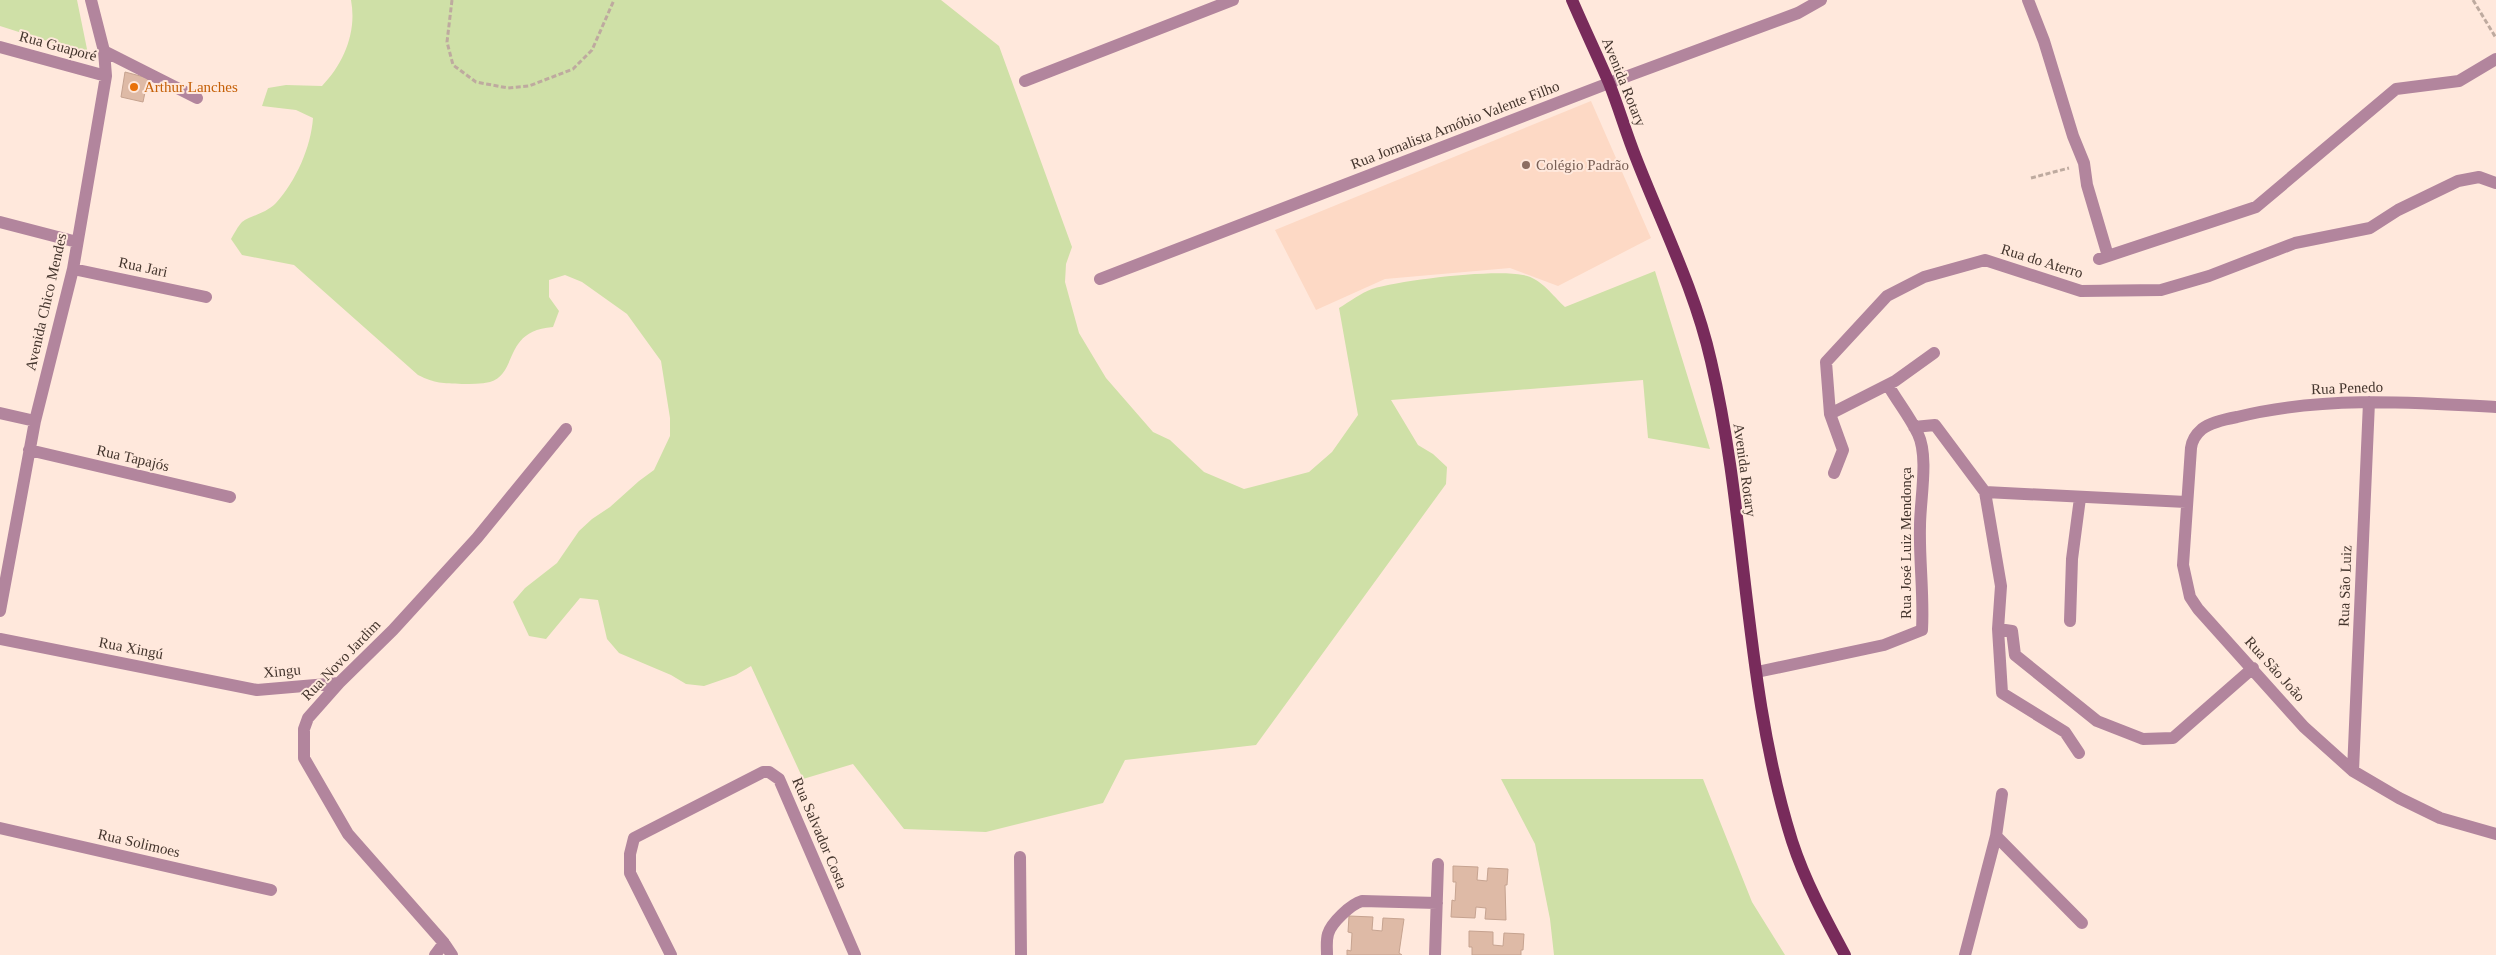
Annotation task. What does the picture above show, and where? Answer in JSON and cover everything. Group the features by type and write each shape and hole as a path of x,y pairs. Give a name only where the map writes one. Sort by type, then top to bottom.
{"main road":[{"name":"Avenida Rotary","path":"1572,0 1609,83 1636,159 1699,314 1712,362 1727,448 1743,585 1774,770 1792,841 1810,889 1845,955"}],"street":[{"name":"Avenida Chico Mendes","path":"0,611 35,421 72,269 106,76 104,51 92,0"},
{"path":"1025,81 1233,0"},
{"name":"Rua Jornalista Arnóbio Valente Filho","path":"1100,279 1609,83 1798,13 1822,0"},
{"path":"2028,0 2044,41 2073,136 2084,164 2103,258 2256,207 2396,89 2458,81 2496,59"},
{"name":"Rua Guaporé","path":"0,47 106,76"},
{"path":"104,51 197,98"},
{"name":"Rua do Aterro","path":"1834,473 1843,450 1830,414 1826,362 1887,296 1924,277 1985,260 2082,291 2161,290 2209,276 2295,243 2370,228 2398,210 2458,181 2479,177 2496,183"},
{"path":"0,222 77,242"},
{"name":"Rua Jari","path":"72,269 206,297"},
{"path":"1830,414 1888,385 1934,353"},
{"name":"Rua José Luiz Mendonça","path":"1757,672 1884,644 1922,630 1924,594 1920,528 1923,459 1918,434 1888,385"},
{"name":"Rua Penedo","path":"2203,428 2223,420 2259,411 2332,403 2369,402 2496,407"},
{"name":"Rua São Luiz","path":"2353,771 2369,402"},
{"path":"0,413 35,421"},
{"path":"1914,427 1935,425 1985,492 2001,586 1998,629 2002,693 2064,732 2079,753"},
{"name":"Rua São João","path":"2203,428 2192,438 2186,502 2183,565 2190,597 2209,623 2253,668 2304,727 2353,771 2399,798 2440,818 2496,834"},
{"name":"Rua Novo Jardim","path":"452,955 444,943 348,834 304,758 304,729 308,718 339,683 393,630 477,538 566,429"},
{"name":"Rua Tapajós","path":"29,450 230,497"},
{"path":"1985,492 2186,502"},
{"path":"2070,621 2072,559 2080,498"},
{"path":"1998,629 2012,631 2015,655 2097,721 2143,739 2173,738 2253,668"},
{"name":"Rua Xingú","path":"0,639 256,690"},
{"name":"Xingu","path":"256,690 339,683"},
{"name":"Rua Salvador Costa","path":"671,955 630,873 630,854 634,838 763,772 769,772 779,779 855,955"},
{"path":"1965,955 1996,836 2002,794"},
{"name":"Rua Solimoes","path":"0,828 271,890"},
{"path":"1996,836 2082,923"},
{"path":"1020,857 1021,955"},
{"path":"1435,955 1438,864"},
{"path":"1327,955 1327,936 1330,928 1355,903 1362,901 1437,903"},
{"path":"435,955 444,943"}],"path":[{"path":"452,0 447,42 453,65 476,82 508,88 529,86 573,70 592,50 614,0"},
{"path":"2473,0 2496,38"},
{"path":"2031,178 2084,164"}],"shaded area":[{"name":"Colégio Padrão","path":"1591,101 1651,238 1558,286 1510,268 1385,279 1316,310 1275,230"}],"green space":[{"path":"0,0 77,0 88,54 0,26"},
{"path":"351,0 941,0 999,46 1072,247 1066,264 1065,282 1079,333 1106,378 1153,432 1170,440 1204,472 1244,489 1309,472 1332,452 1358,415 1339,308 1372,289 1425,279 1491,273 1529,277 1541,283 1565,307 1655,271 1710,449 1648,438 1643,380 1391,400 1418,445 1433,454 1447,467 1446,484 1256,745 1125,760 1103,803 986,832 904,829 853,764 803,779 751,666 736,675 704,686 686,684 671,675 619,653 607,639 598,600 580,598 546,639 529,636 513,602 525,588 557,563 579,531 654,470 670,436 670,418 661,361 627,314 582,282 565,275 549,280 549,297 559,311 553,327 537,330 526,336 518,344 505,370 499,377 490,382 469,384 439,382 418,375 294,265 242,255 231,239 242,222 267,210 276,203 290,185 306,152 312,129 313,118 296,110 262,106 268,88 286,85 322,86 337,67 347,46 352,24"},
{"path":"1501,779 1703,779 1752,902 1785,955 1554,955 1550,919 1535,844"}],"building":[{"name":"Arthur Lanches","path":"125,72 148,78 143,102 121,97"},
{"path":"1453,866 1478,867 1477,880 1487,881 1488,868 1508,869 1507,885 1505,885 1506,920 1485,919 1486,908 1476,907 1475,918 1451,917 1452,900 1455,901 1456,882 1453,882"},
{"path":"1349,916 1373,917 1372,930 1382,931 1383,918 1404,919 1399,953 1402,955 1347,955 1347,950 1351,951 1352,933 1348,932"},
{"path":"1469,931 1493,932 1493,945 1503,946 1504,933 1524,934 1521,955 1472,955 1472,947 1469,947"}],"place":[{"name":"Arthur Lanches","path":"134,87"},
{"name":"Colégio Padrão","path":"1526,165"}]}
